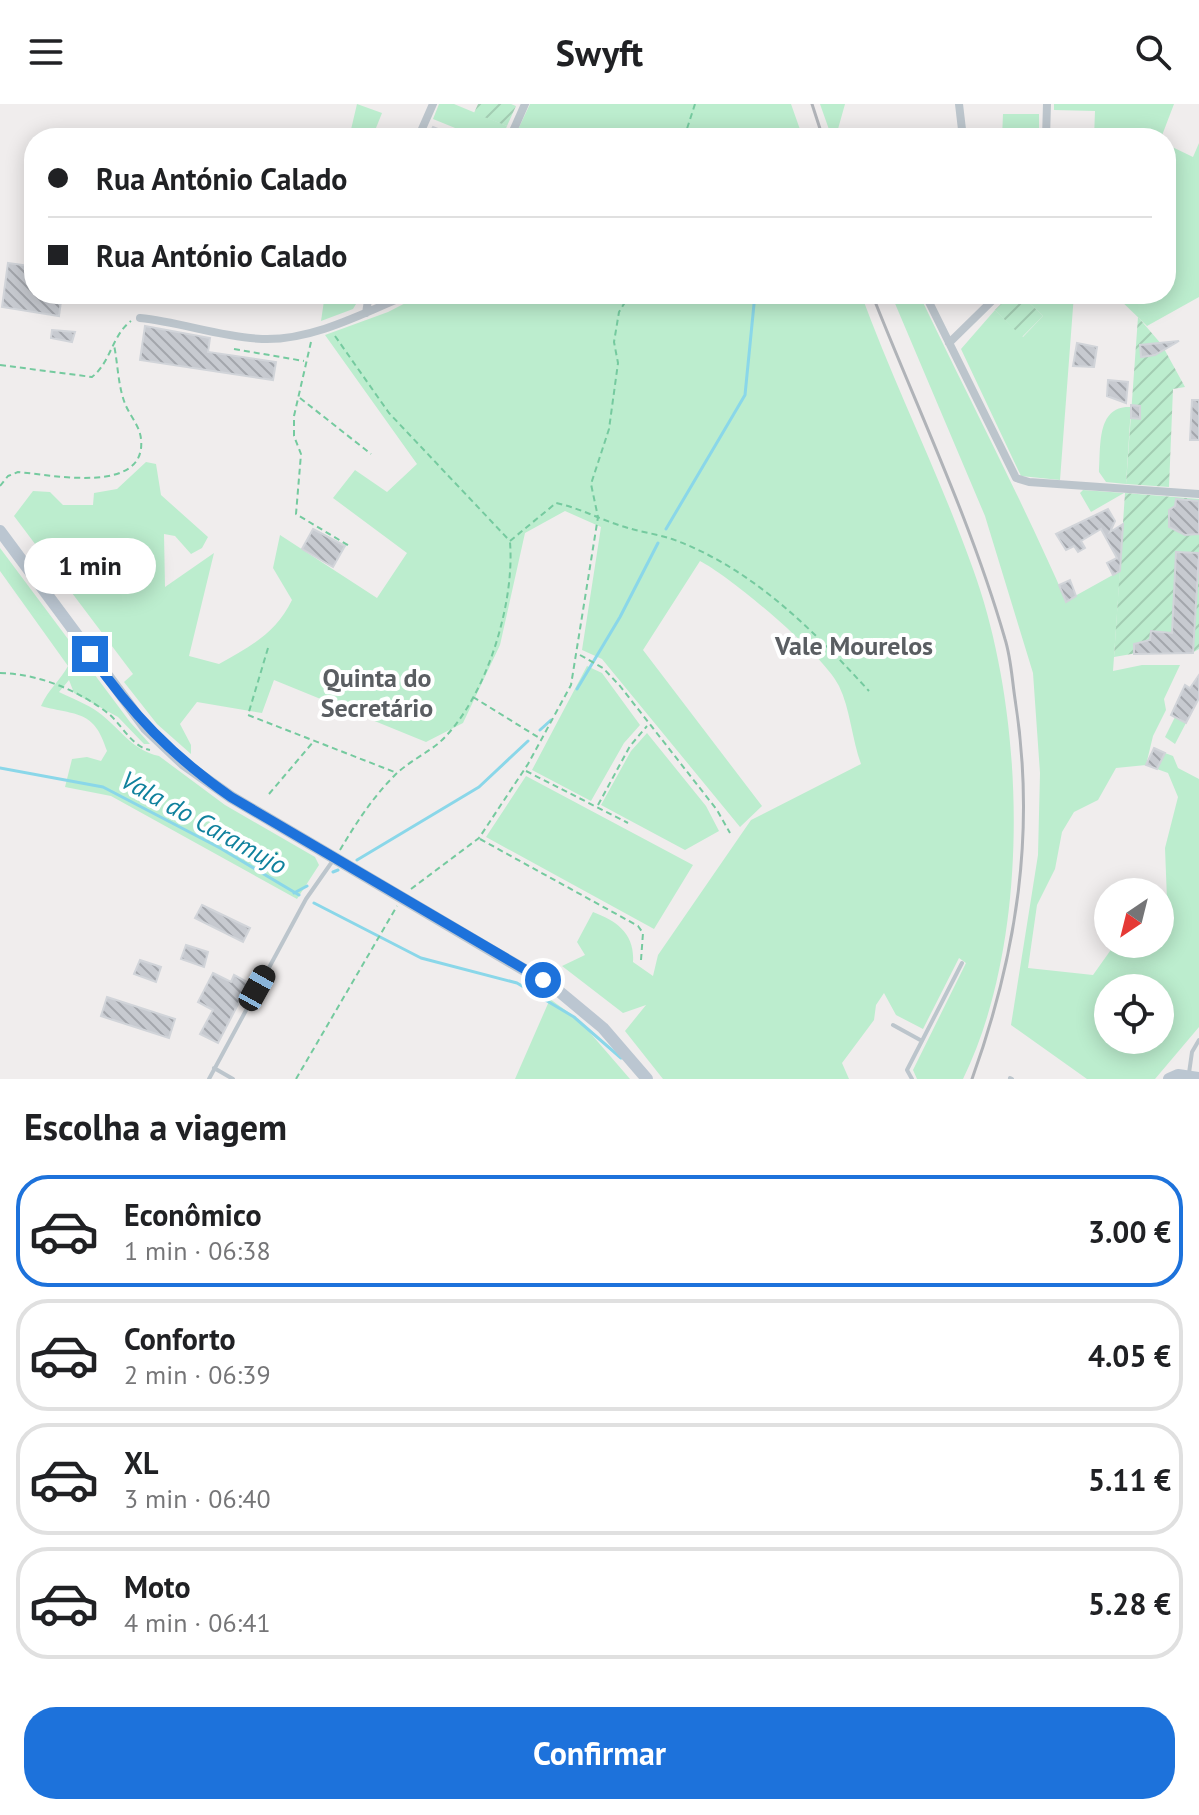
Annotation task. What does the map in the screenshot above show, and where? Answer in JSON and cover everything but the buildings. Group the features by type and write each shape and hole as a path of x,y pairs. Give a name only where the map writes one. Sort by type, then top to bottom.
{"street":[{"path":"422,128 433,104"},
{"path":"514,128 525,104"},
{"path":"959,104 962,128"},
{"path":"1046,128 1047,104"},
{"path":"366,313 367,304"},
{"path":"140,318 264,339 295,337 386,304"},
{"path":"930,304 1016,478 1029,482 1199,494"},
{"path":"949,343 989,304"},
{"path":"0,531 146,728 183,763 231,797 555,988 603,1028 647,1079"},
{"path":"0,541 14,549"},
{"path":"1169,1079 1194,1077"}],"lane":[{"path":"209,1079 306,899 335,857"},
{"path":"912,1079 907,1070 962,963"},
{"path":"893,1025 922,1041"},
{"path":"1194,1077 1192,1052 1199,1040"},
{"path":"214,1068 233,1079"}],"path":[{"path":"687,128 695,104"},
{"path":"296,1079 402,897 479,838 524,770 571,685 598,517 591,484 609,429 618,363 614,342 619,312 624,304"},
{"path":"0,365 92,377 124,327 140,318"},
{"path":"335,857 364,811 397,773 440,741 473,697 500,628 512,561 510,541 389,413 323,328 305,361 297,396 294,436 301,454 296,514 351,547"},
{"path":"0,486 8,476 18,472 100,477 123,474 135,467 141,452 141,436 125,404 114,345"},
{"path":"234,349 305,361"},
{"path":"297,396 371,454"},
{"path":"510,541 556,503 670,538 708,554 752,580 832,651 869,691"},
{"path":"268,648 248,715 397,773"},
{"path":"578,654 603,668 717,810 730,833"},
{"path":"0,673 35,676 52,682 111,716 140,747 154,750 163,744"},
{"path":"473,697 542,740"},
{"path":"597,807 630,746 648,725"},
{"path":"269,794 314,741"},
{"path":"524,770 628,823"},
{"path":"479,838 638,926 643,933 641,960"}],"green space":[{"path":"357,104 382,113 376,128 351,128"},
{"path":"439,104 454,104 507,126 455,128 433,119"},
{"path":"478,104 516,106 507,126 474,113"},
{"path":"530,104 791,104 799,128 519,128"},
{"path":"820,104 845,104 838,128 828,128"},
{"path":"1054,104 1174,104 1165,128 1094,128 1095,111 1054,110"},
{"path":"1003,114 1039,114 1039,128 1002,128"},
{"path":"1199,143 1199,297 1147,326 1124,304 1176,304 1176,149 1193,157"},
{"path":"324,304 356,304 353,309 321,321"},
{"path":"404,304 865,304 973,569 991,627 1004,690 1014,826 1010,894 1001,960 985,1023 963,1079 917,1079 913,1070 966,963 959,958 923,1029 896,1015 884,993 876,1005 874,1020 842,1063 849,1079 663,1079 625,1031 646,1005 623,1013 562,966 585,955 577,942 593,912 623,930 631,944 633,962 653,976 658,955 751,820 861,764 843,695 830,672 776,618 700,561 643,650 762,806 740,827 602,659 582,650 601,527 565,511 525,533 500,645 463,723 426,742 274,680 262,713 197,702 180,724 191,745 191,754 157,724 124,682 133,674 14,516 33,491 50,492 63,505 93,505 94,493 117,489 146,462 156,464 161,495 208,537 202,548 191,554 175,536 164,534 165,587 214,553 189,656 219,664 252,645 270,630 292,600 273,568 280,535 377,598 407,553 333,498 355,470 387,492 417,464 325,335"},
{"path":"895,304 924,304 1066,601 1120,571 1113,671 1142,665 1180,665 1164,699 1166,710 1153,736 1146,765 1116,768 1098,800 1074,812 1062,832 1055,869 1037,905 1028,968 1093,975 1105,958 1174,958 1174,878 1166,878 1165,848 1178,797 1168,773 1157,769 1165,753 1173,756 1178,768 1199,779 1199,1027 1155,1079 1087,1079 1011,1025 1038,855 1040,773 1033,673 985,516"},
{"path":"1001,304 1030,304 1043,316 1022,337 995,310"},
{"path":"1030,304 1073,304 1060,480 1021,476 961,349 995,310 1023,337 1043,316"},
{"path":"1138,317 1162,345 1185,387 1173,389 1169,487 1126,484"},
{"path":"1131,407 1126,484 1106,482 1099,472 1106,420 1120,408"},
{"path":"1083,490 1124,493 1091,512 1080,493"},
{"path":"1125,493 1199,499 1199,649 1192,653 1149,651 1114,657"},
{"path":"0,548 130,722 150,744 144,744 118,717 74,693 69,680 59,692 98,712 133,744 159,756 225,805 315,857 319,865 297,899 111,796 65,787 72,759 87,757 101,761 107,751 96,728 83,716 41,706 68,666 0,571"},
{"path":"587,666 602,673 640,725 624,743 591,801 532,770"},
{"path":"1175,717 1186,723 1175,744 1165,737"},
{"path":"647,733 706,806 719,831 685,850 601,805 631,751"},
{"path":"526,776 693,865 654,929 486,837"},
{"path":"550,999 579,1020 630,1079 515,1079"}],"waterway":[{"name":"Vala do Caramujo","path":"666,529 745,395 754,304"},
{"name":"Vala do Caramujo","path":"577,689 620,617 658,543"},
{"name":"Vala do Caramujo","path":"540,730 551,720"},
{"name":"Vala do Caramujo","path":"357,860 479,787 528,741"},
{"name":"Vala do Caramujo","path":"0,768 103,787 220,848 299,895"},
{"name":"Vala do Caramujo","path":"333,872 338,870"},
{"name":"Vala do Caramujo","path":"294,893 307,886"},
{"name":"Vala do Caramujo","path":"314,903 421,958 517,983 574,1017 621,1058"}],"railway":[{"path":"812,104 820,128"},
{"path":"876,304 976,551 1007,646 1015,699 1023,796 1018,892 1001,985 972,1079"}],"district":[{"name":"Vale Mourelos","path":"854,645"},
{"name":"Quinta do Secretário","path":"377,692"}],"route":[{"path":"90,654 146,728 183,763 231,797 543,980"}]}
